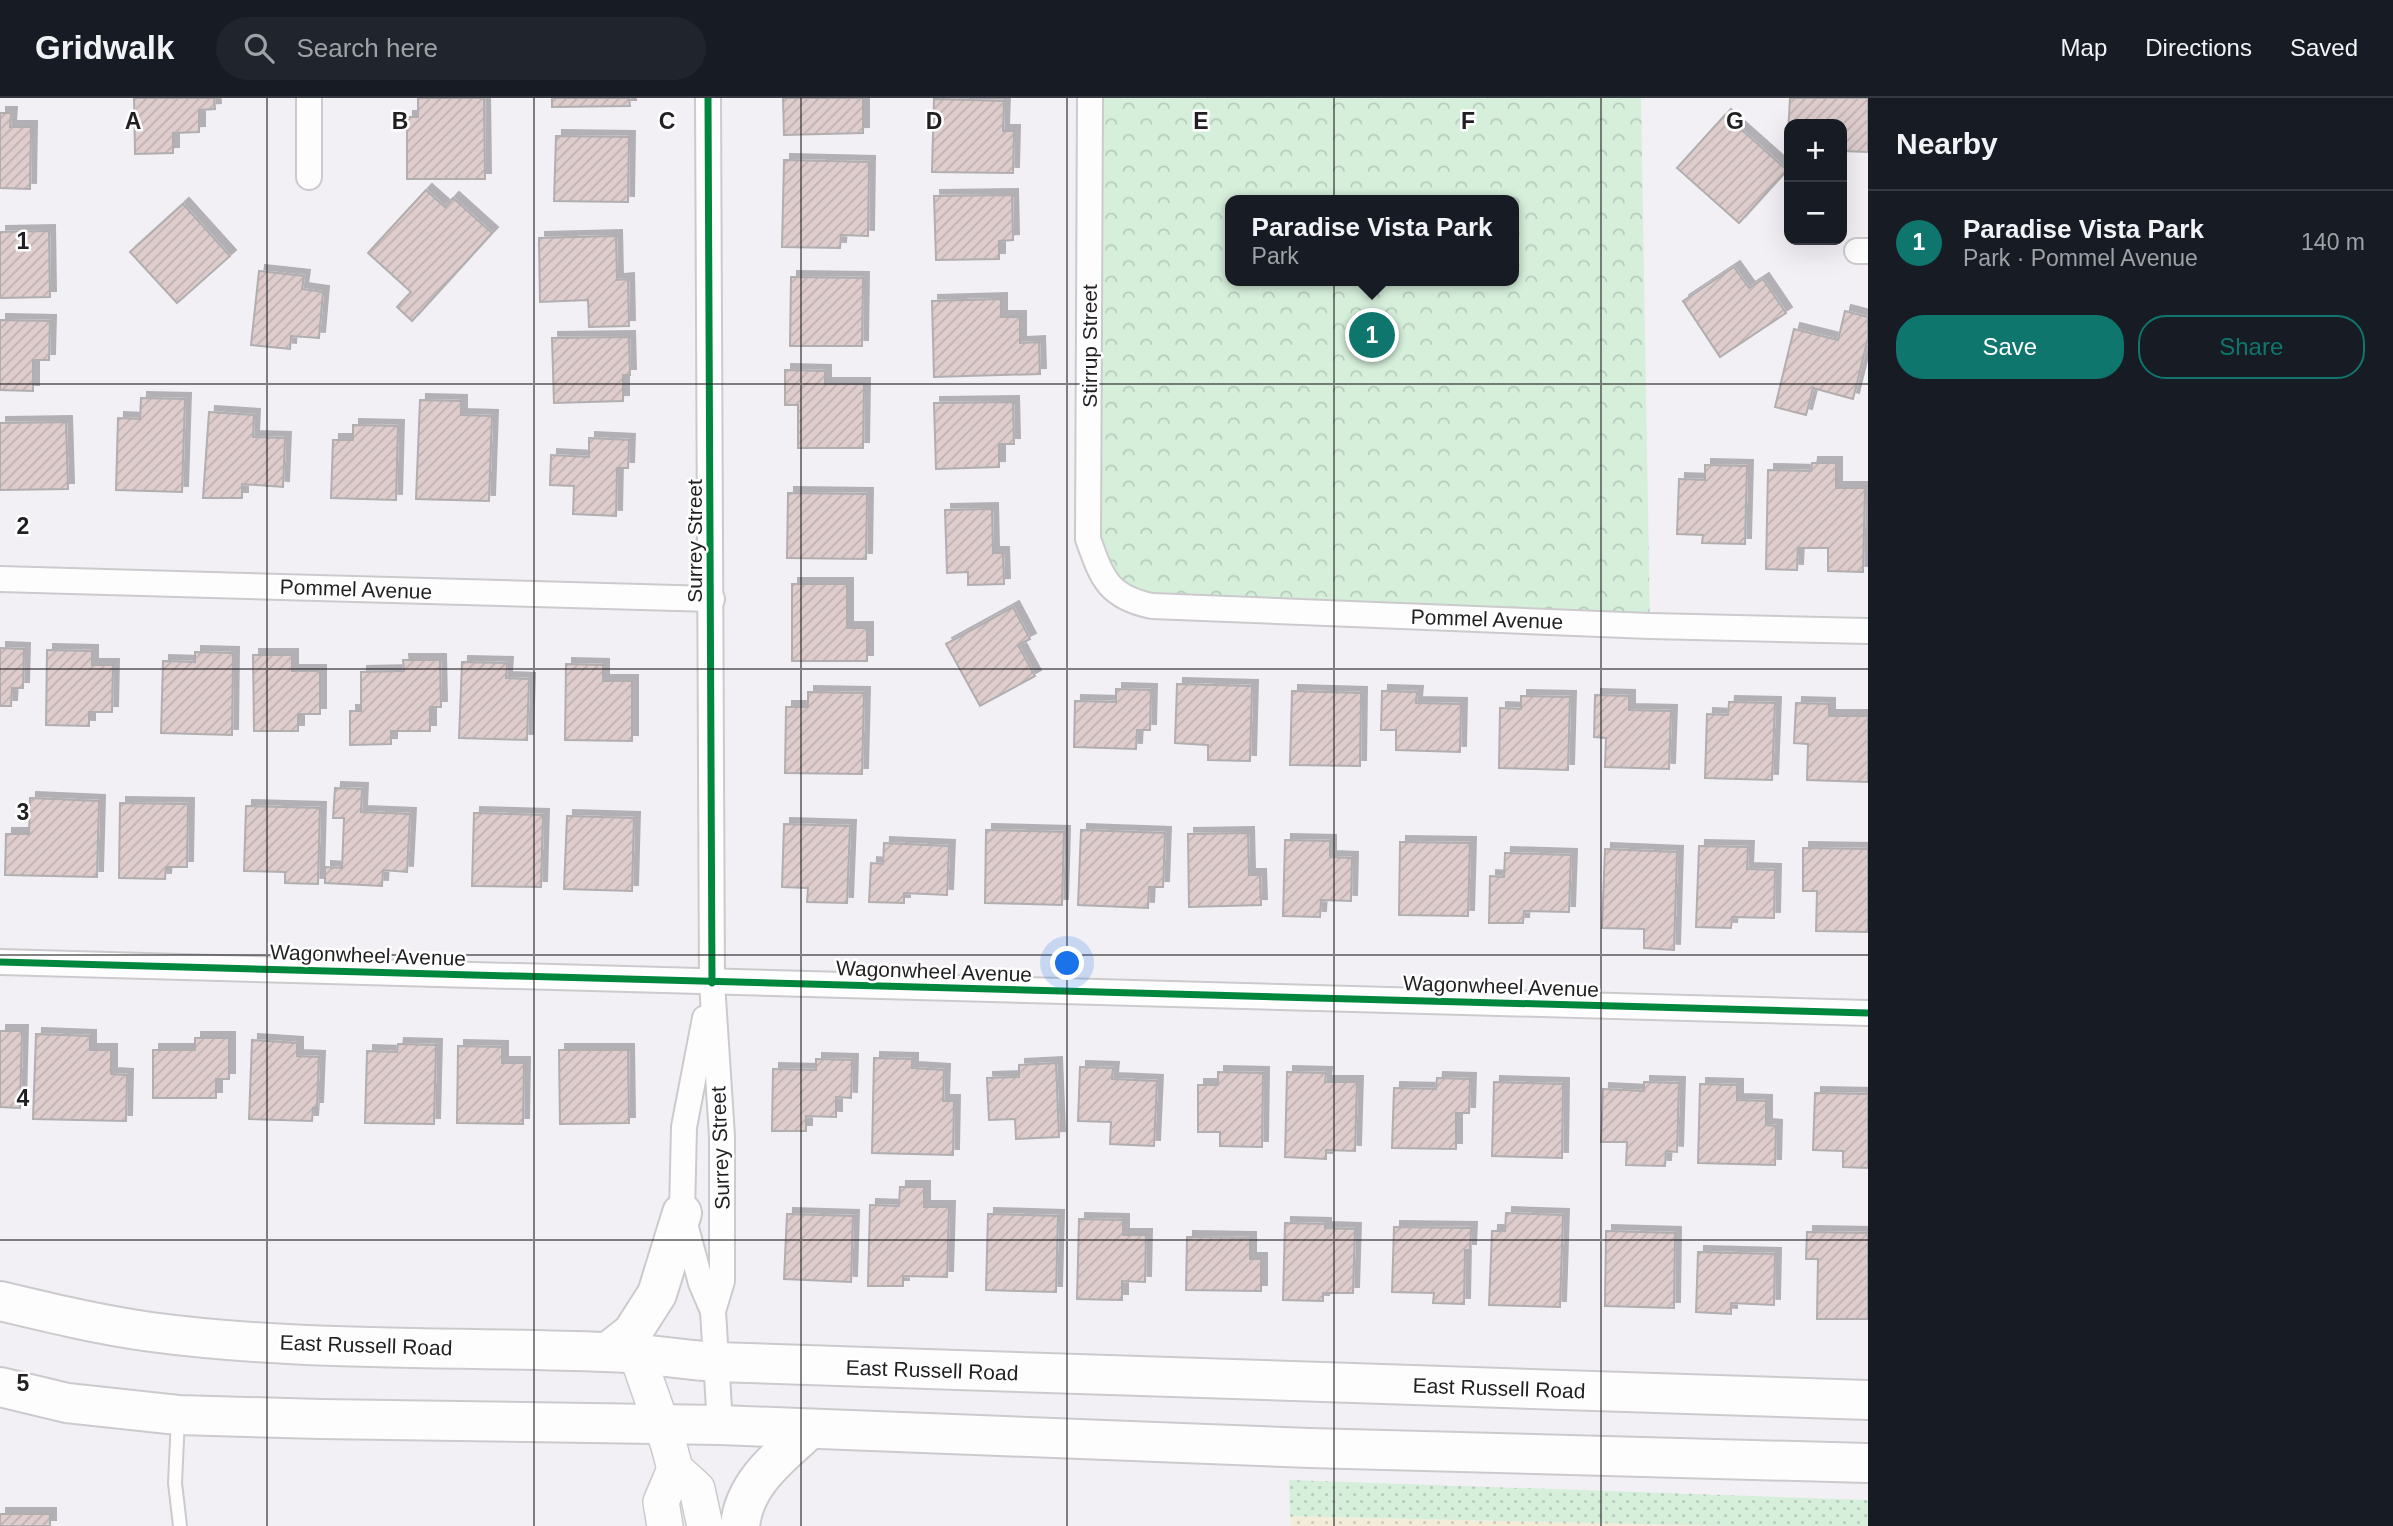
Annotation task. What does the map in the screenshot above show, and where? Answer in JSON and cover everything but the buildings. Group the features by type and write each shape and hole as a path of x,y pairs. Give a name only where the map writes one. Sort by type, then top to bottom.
{"main road":[{"path":"623,1353 632,1333 657,1294 682,1213"},
{"name":"East Russell Road","path":"0,1301 74,1319 138,1329 233,1340 325,1346 623,1353 716,1362 1868,1400"},
{"path":"0,1387 67,1403 178,1415 720,1425 1310,1448 1868,1464"},
{"path":"740,1526 746,1500 764,1473 810,1429"}],"street":[{"path":"309,98 309,177"},
{"name":"Surrey Street","path":"708,98 712,983 722,1136 722,1281 713,1311"},
{"name":"Stirrup Street","path":"1090,98 1088,539 1110,588"},
{"name":"Pommel Avenue","path":"0,579 712,599"},
{"name":"Pommel Avenue","path":"1110,588 1134,602 1152,606 1650,626 1868,631"},
{"name":"Wagonwheel Avenue","path":"0,962 1868,1013"},
{"name":"Surrey Street","path":"712,983 684,1127 682,1213 701,1283 713,1311 720,1425"},
{"path":"623,1353 662,1424 675,1469 697,1489 705,1526"},
{"path":"665,1526 661,1502 675,1469"}],"lane":[{"path":"178,1415 175,1483 180,1526"}],"sand":[{"path":"1290,1516 1727,1526 1291,1526"}],"green space":[{"path":"1098,98 1641,98 1650,626 1139,606 1100,571"},
{"path":"1289,1480 1868,1500 1868,1526 1727,1526 1290,1516"}],"cycle path":[{"path":"708,98 712,983"},
{"path":"0,962 1868,1013"}],"place":[{"name":"Paradise Vista Park","path":"1372,335"}]}
